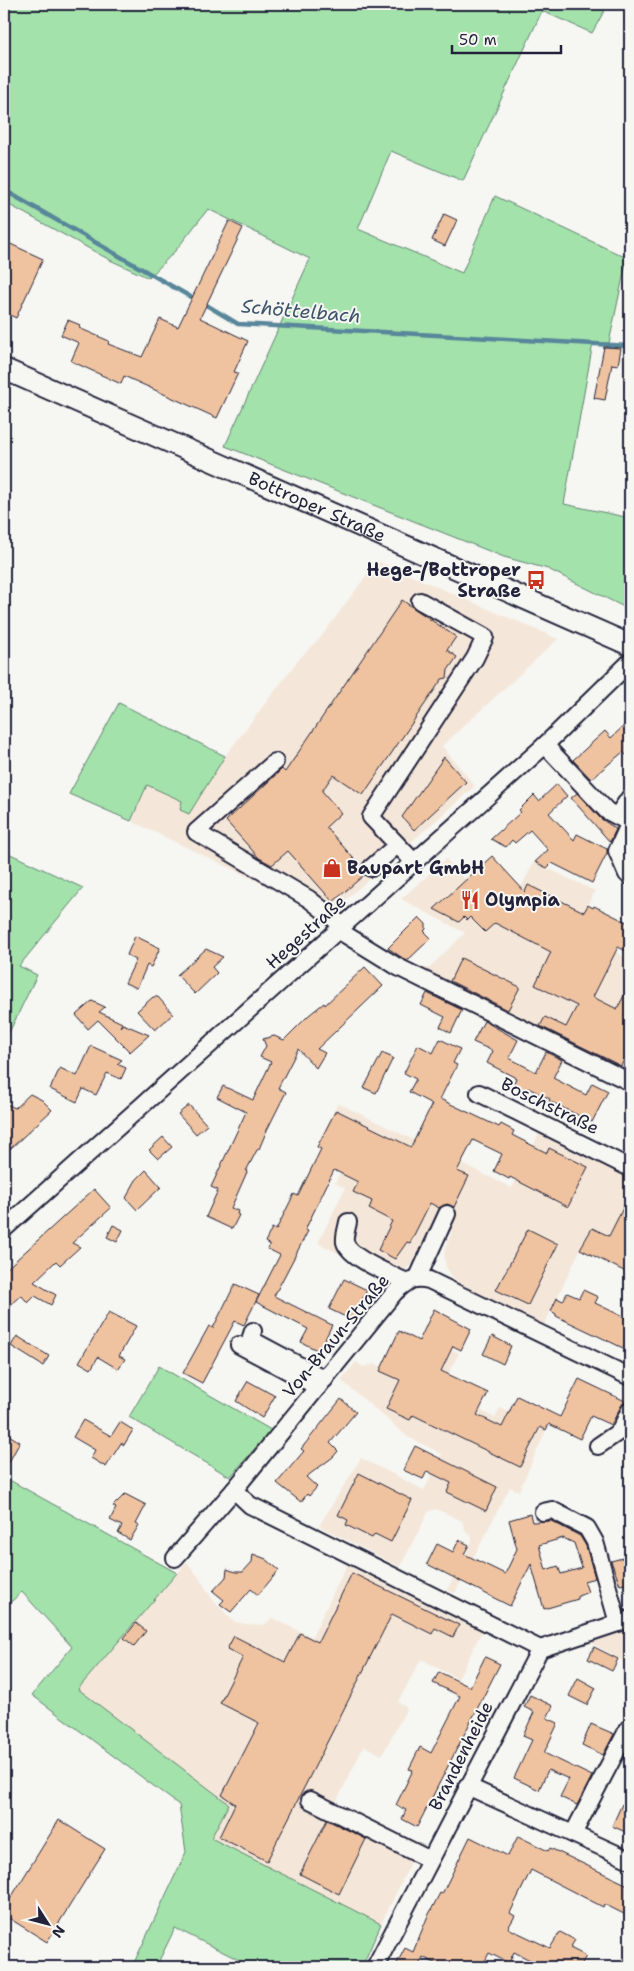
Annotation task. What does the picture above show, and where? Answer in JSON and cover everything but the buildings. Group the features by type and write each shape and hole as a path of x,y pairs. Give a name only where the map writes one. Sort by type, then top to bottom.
{"main road":[{"name":"Bottroper Straße","path":"4,369 630,645"}],"street":[{"path":"414,862 371,816 475,658 485,637 420,601"},
{"name":"Hegestraße","path":"4,1229 544,745 630,662"},
{"path":"544,745 607,811 626,820"},
{"path":"275,762 196,832 309,899 341,928 398,967 630,1082"},
{"path":"629,875 617,851 630,797"},
{"path":"371,868 398,845"},
{"name":"Boschstraße","path":"479,1092 630,1168"},
{"path":"348,1222 344,1239 347,1248 369,1264 412,1280 446,1214"},
{"name":"Von-Braun-Straße","path":"175,1558 234,1490 395,1292 412,1280 430,1280 630,1377"},
{"path":"253,1331 252,1340 321,1383"},
{"path":"239,1345 321,1383"},
{"path":"598,1446 620,1432 630,1410"},
{"path":"234,1490 250,1504 540,1649 624,1621 590,1531 552,1510 543,1512"},
{"name":"Brandenheide","path":"375,1967 467,1786 540,1649"},
{"path":"573,1834 628,1729"},
{"path":"467,1786 630,1860"},
{"path":"310,1800 430,1860"}],"shaded area":[{"path":"377,561 558,639 442,746 475,786 319,923 313,908 131,821 147,785 182,801 189,814 225,756 300,658 321,637"},
{"path":"446,859 497,913 509,910 534,862 595,891 569,941 608,948 630,960 630,1061 620,1081 410,967 429,968 465,933 401,899"},
{"path":"338,1103 512,1188 541,1130 630,1174 630,1247 591,1227 544,1325 455,1281 446,1267 444,1256 445,1248 452,1232 434,1222 415,1259 396,1282 318,1243 345,1188 335,1183 346,1163 316,1147"},
{"path":"399,1331 419,1341 422,1334 446,1346 447,1344 453,1347 452,1349 459,1353 448,1374 488,1393 480,1410 495,1418 500,1408 546,1430 519,1491 510,1487 455,1593 447,1590 472,1540 471,1535 466,1532 462,1521 436,1509 429,1511 400,1567 319,1526 361,1458 424,1490 442,1454 408,1437 341,1380 356,1362 363,1367 375,1364 382,1367"},
{"path":"187,1562 201,1580 212,1599 233,1621 244,1624 264,1625 272,1618 312,1637 347,1565 482,1631 458,1679 421,1659 398,1702 407,1708 382,1755 364,1746 335,1804 419,1846 381,1924 211,1838 78,1689"},
{"path":"630,1628 630,1665 588,1641"}],"green space":[{"path":"4,4 608,4 592,33 542,11 463,181 391,151 358,229 462,273 495,196 627,258 609,343 593,343 564,504 630,518 630,610 548,569 504,557 225,446 310,259 208,209 176,250 149,278 110,260 4,202"},
{"path":"119,703 225,756 189,814 180,810 182,801 147,785 131,821 69,794"},
{"path":"4,851 83,888 19,966 37,975 4,1043"},
{"path":"159,1366 271,1430 230,1477 129,1417"},
{"path":"4,1477 177,1573 78,1689 229,1804 211,1838 381,1924 362,1967 253,1967 175,1928 156,1967 132,1967 186,1852 179,1805 32,1695 72,1647 22,1592 4,1608"}],"waterway":[{"name":"Schöttelbach","path":"4,190 196,300"},
{"name":"Schöttelbach","path":"203,303 238,324 630,346"}],"place":[{"name":"Hege-/Bottroper Straße","path":"536,580"},
{"name":"Baupart GmbH","path":"332,868"},
{"name":"Olympia","path":"470,900"}]}
